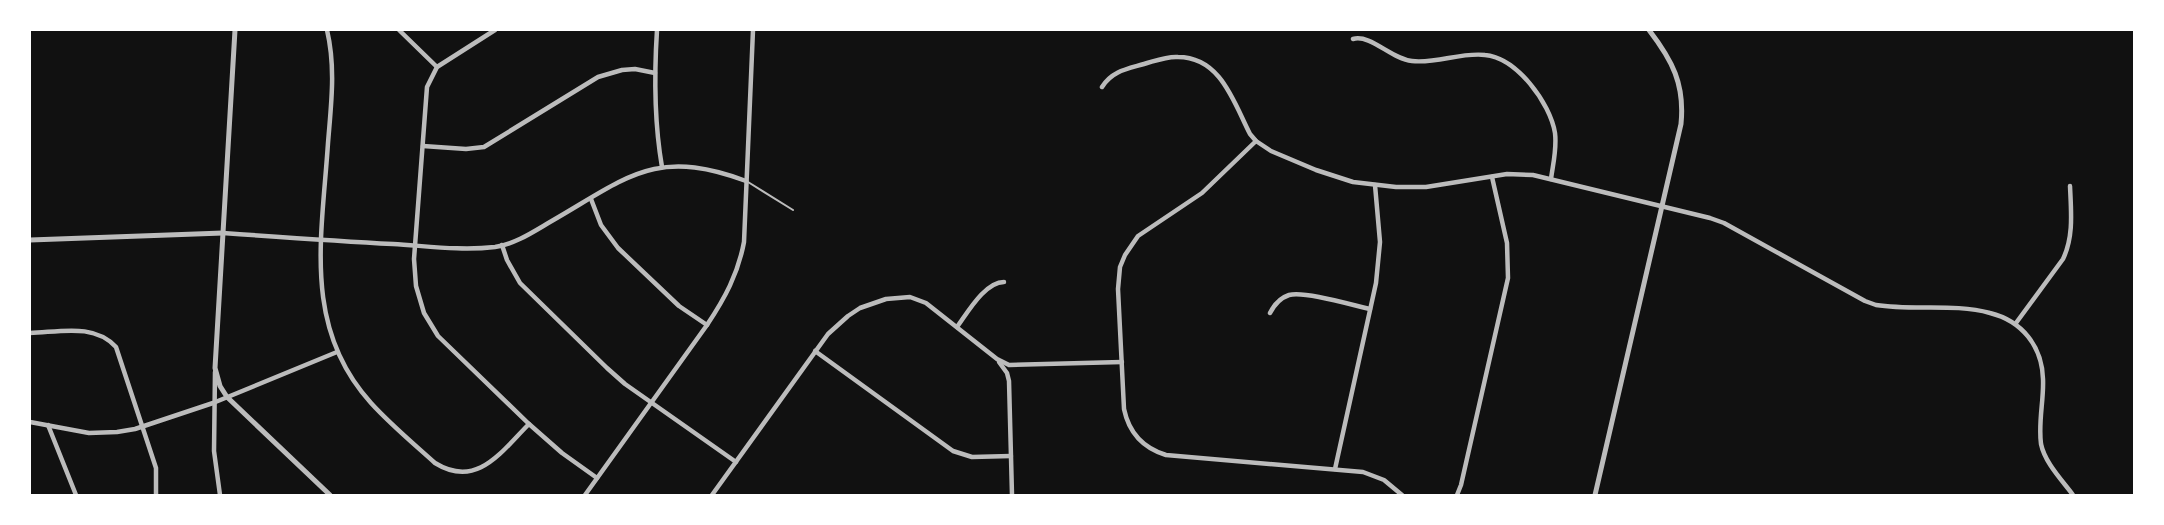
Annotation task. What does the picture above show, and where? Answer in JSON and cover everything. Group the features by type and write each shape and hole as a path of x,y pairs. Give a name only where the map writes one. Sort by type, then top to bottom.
{"street":[{"path":"220,495 214,451 215,368 235,30"},
{"path":"327,30 332,56 332,78 321,269 323,307 337,352 357,386 371,404 435,463 443,468 467,472 483,467 529,424"},
{"path":"399,30 437,67"},
{"path":"495,30 437,67 429,81 425,97 416,245 416,286 424,313 430,325 447,345 529,424 562,453 597,478"},
{"path":"657,30 654,73 655,120 662,167"},
{"path":"585,495 707,325 730,288 740,261 744,242 753,30"},
{"path":"1594,495 1681,124 1682,99 1678,80 1671,62 1648,30"},
{"path":"1353,39 1363,38 1396,57 1412,61 1484,54 1503,60 1512,66 1540,98 1552,121 1556,143 1551,179"},
{"path":"1102,87 1112,76 1132,68 1169,58 1183,57 1197,60 1207,65 1222,79 1250,134 1256,141 1271,151 1316,170 1353,182 1426,187 1518,174 1551,179 1696,213 1724,223 1870,303 1886,306 1982,311 2004,317 2016,323 2035,347 2042,366 2043,379 2041,429 2043,452 2073,495"},
{"path":"422,146 466,149 484,147 598,77 622,70 635,69 654,73"},
{"path":"1256,141 1213,184 1190,202 1148,228 1130,245 1122,261 1118,279 1126,418 1140,442 1156,452 1176,456 1335,469 1374,475 1393,486 1402,495"},
{"path":"30,240 223,233 468,248 502,246 526,236 633,175 662,167 701,167 746,181"},
{"path":"1457,495 1508,278 1507,243 1492,177"},
{"path":"1335,469 1376,283 1380,242 1375,185"},
{"path":"2016,323 2064,259 2068,250 2071,234 2070,186"},
{"path":"591,199 601,225 618,248 679,306 707,325"},
{"path":"502,246 512,270 530,294 607,368 736,462"},
{"path":"957,327 988,287 998,282 1004,282"},
{"path":"1270,313 1278,301 1290,295 1298,294 1370,309"},
{"path":"712,495 828,334 848,316 872,303 886,299 910,297 919,299 957,327 1003,366 1008,381 1012,495"},
{"path":"30,333 87,331 95,332 110,340 120,353 144,426 156,468 156,495"},
{"path":"815,351 953,451 972,457 1011,456"},
{"path":"30,422 89,433 103,433 144,426 214,403 337,352"},
{"path":"997,359 1016,366 1122,362"},
{"path":"215,368 220,386 227,397 330,495"},
{"path":"48,425 76,495"}],"lane":[{"path":"746,181 793,210"}]}
